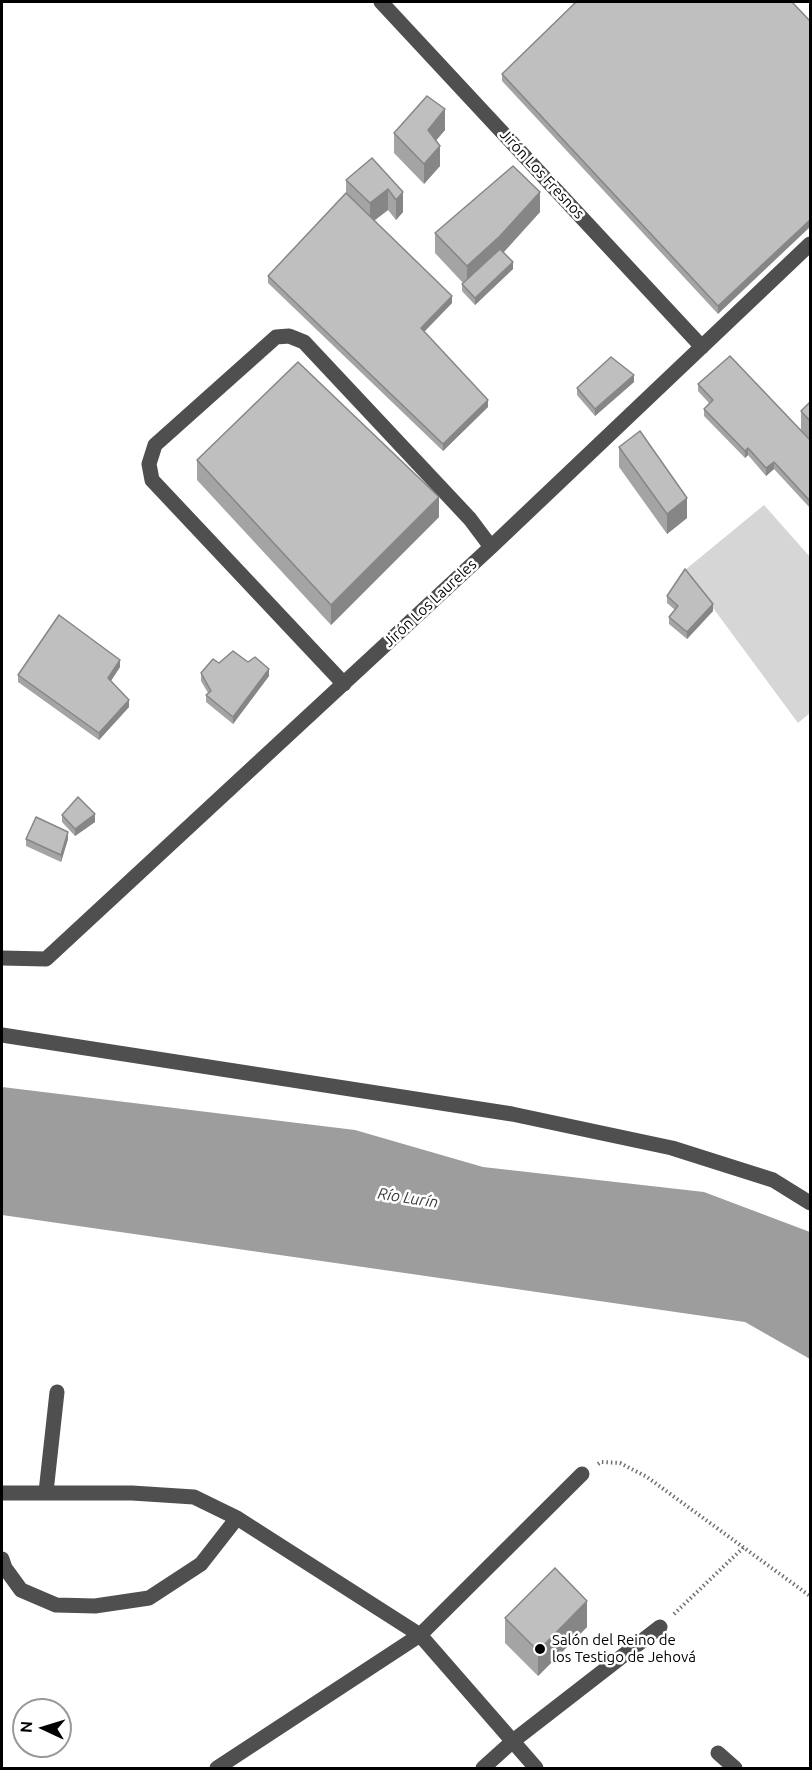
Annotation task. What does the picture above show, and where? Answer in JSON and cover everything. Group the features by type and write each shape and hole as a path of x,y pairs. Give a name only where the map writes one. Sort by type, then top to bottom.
{"street":[{"name":"Jirón Los Fresnos","path":"389,4 702,347"},
{"name":"Jirón Los Laureles","path":"2,958 46,959 491,548 810,244"},
{"path":"344,684 152,480 148,464 155,445 276,337 289,336 304,342 470,519 491,548"},
{"path":"2,1035 512,1114 672,1148 773,1180 810,1203"},
{"path":"46,1492 57,1392"},
{"path":"217,1768 420,1635 582,1474"},
{"path":"2,1493 132,1492 194,1497 237,1518 420,1635 536,1768"},
{"path":"2,1559 5,1568 21,1590 56,1605 95,1606 149,1598 201,1564 237,1518"},
{"path":"483,1768 660,1627"},
{"path":"718,1753 735,1768"}],"path":[{"path":"582,1474 601,1462 620,1463 647,1477 810,1596"},
{"path":"660,1627 744,1547"}],"shaded area":[{"path":"764,505 810,557 810,713 798,723 685,570"}],"water":[{"name":"Río Lurín","path":"2,1087 355,1130 483,1167 704,1192 810,1232 810,1359 745,1322 2,1215"}],"building":[{"path":"576,2 792,2 810,21 810,220 718,306 502,74"},
{"path":"427,96 445,109 428,130 440,146 424,164 394,133"},
{"path":"372,158 403,192 396,200 388,189 370,203 346,180"},
{"path":"513,166 540,192 500,236 467,266 435,233"},
{"path":"346,193 452,296 421,328 488,400 443,444 268,276"},
{"path":"500,249 513,262 475,298 462,284"},
{"path":"730,356 810,440 810,501 774,462 766,468 748,448 745,451 704,409 713,400 698,384"},
{"path":"611,357 634,375 595,409 577,388"},
{"path":"298,362 439,497 331,605 197,460"},
{"path":"810,402 810,421 801,411"},
{"path":"640,431 687,498 667,514 619,447"},
{"path":"685,569 713,604 687,632 669,617 678,606 667,596"},
{"path":"59,615 120,660 108,678 129,700 99,733 18,675"},
{"path":"233,651 248,662 255,657 269,669 233,717 206,695 211,691 201,673 213,659 219,663"},
{"path":"78,797 95,814 75,829 62,815"},
{"path":"36,817 68,832 61,855 26,839"},
{"path":"555,1568 587,1601 538,1651 505,1618"}],"place":[{"name":"Salón del Reino de los Testigo de Jehová","path":"540,1649"}]}
